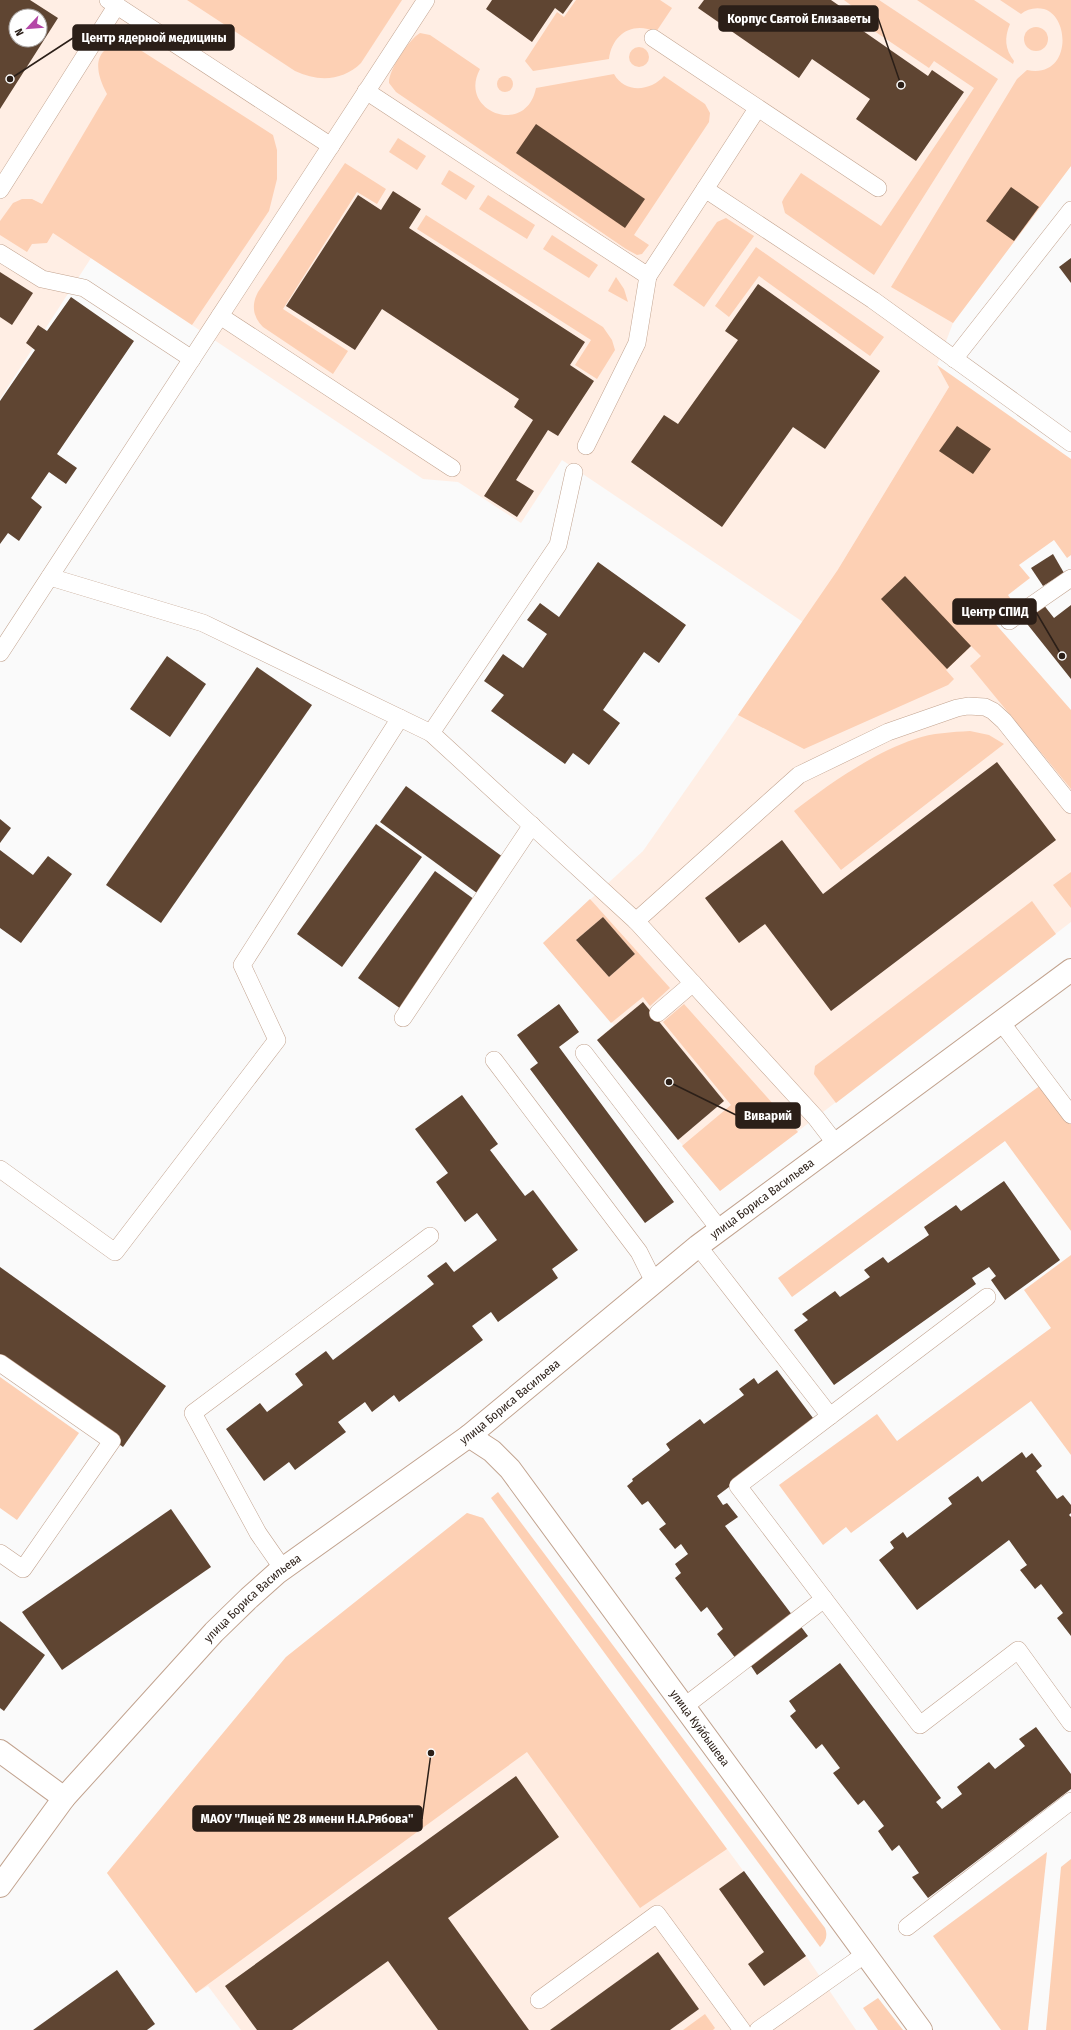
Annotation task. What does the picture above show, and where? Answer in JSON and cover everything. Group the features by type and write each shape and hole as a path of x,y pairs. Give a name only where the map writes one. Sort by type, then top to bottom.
{"street":[{"name":"улица Бориса Васильева","path":"0,1886 64,1798 214,1632 249,1598 283,1569 469,1436 698,1246 1071,970"},
{"name":"улица Куйбышева","path":"469,1436 492,1451 510,1469 685,1706 864,1956 921,2030"},
{"path":"0,1751 64,1798"}],"lane":[{"path":"0,653 426,0"},
{"path":"0,190 112,3 331,146"},
{"path":"654,38 757,109 878,188"},
{"path":"366,92 648,276"},
{"path":"586,446 637,343 648,276 757,109"},
{"path":"705,189 872,300 1071,443"},
{"path":"954,359 1071,210"},
{"path":"0,254 42,279 84,288 192,359"},
{"path":"220,316 452,468"},
{"path":"432,733 558,545 574,472"},
{"path":"50,577 203,623 432,733 636,921 816,1118 836,1144"},
{"path":"1009,621 1071,578"},
{"path":"636,921 799,775 888,732 958,708 977,706 993,711 1004,720 1071,805"},
{"path":"0,1169 115,1252 277,1040 242,966 400,718"},
{"path":"403,1018 532,825"},
{"path":"658,1013 693,983"},
{"path":"1000,1022 1071,1115"},
{"path":"584,1052 720,1230"},
{"path":"494,1060 639,1252 654,1282"},
{"path":"283,1569 258,1533 193,1413 430,1236"},
{"path":"698,1246 830,1416"},
{"path":"987,1297 738,1486 920,1725 1018,1650 1071,1723"},
{"path":"0,1362 112,1441 23,1569 0,1553"},
{"path":"685,1706 824,1599"},
{"path":"907,1927 1071,1801"},
{"path":"539,2000 657,1914 742,2030"},
{"path":"758,2030 864,1956"}],"shaded area":[{"path":"0,0 1071,0 1071,166 953,323 937,365 949,387 837,571 905,576 1071,749 1071,922 720,1191 597,1040 614,1025 543,943 643,851 803,622 562,460 521,523 458,482 423,479 91,258 0,399"},
{"path":"187,0 402,0 361,63 354,69 338,76 321,78 304,75 295,71"},
{"path":"576,0 660,0 672,8 656,32 639,28 625,32 614,43 609,59 533,71 525,61 557,12 564,17"},
{"path":"844,0 879,0 998,79 874,275 785,213 782,202 784,198 801,173 881,226 974,88 934,61 929,68 852,16 856,9"},
{"path":"917,0 974,0 1010,24 1006,43 1014,61 1013,64"},
{"path":"1000,0 1071,0 1071,166 953,323 891,287 1017,79 1027,70 1041,70 1052,65 1059,57 1062,46 1062,34 1059,23 1053,14 1044,9 1034,8 1021,14"},
{"path":"1036,27 1045,30 1048,39 1045,48 1036,51 1027,48 1024,39 1027,30"},
{"path":"420,33 430,35 480,69 475,84 478,97 485,107 496,113 508,115 520,112 530,103 536,88 614,74 625,85 638,88 652,85 664,76 705,104 710,113 709,122 634,235 649,245 642,254 637,255 626,249 396,92 389,83 395,63 415,36"},
{"path":"125,42 134,46 273,135 277,150 277,179 269,211 192,325 53,233 47,243 32,244 27,252 0,235 0,221 13,203 22,199 32,199 42,204 107,94 98,68 101,54 106,49 114,45"},
{"path":"639,47 646,50 649,57 646,64 639,67 632,64 629,57 632,50"},
{"path":"505,76 512,81 513,84 508,91 505,92 498,87 497,84 502,77"},
{"path":"398,138 426,156 417,170 389,152"},
{"path":"345,163 386,189 377,204 357,192 283,309 348,351 333,374 263,327 255,315 254,302 258,292"},
{"path":"449,170 475,186 466,200 441,184"},
{"path":"488,195 535,225 527,239 479,209"},
{"path":"426,215 603,327 612,340 615,350 597,379 575,365 591,340 417,229"},
{"path":"726,218 754,236 704,307 673,285 717,222"},
{"path":"552,235 598,265 589,278 543,249"},
{"path":"756,247 884,337 870,356 759,276 729,317 715,306"},
{"path":"616,277 624,289 628,302 608,291"},
{"path":"937,365 1071,459 1071,555 1067,558 1054,540 1019,565 1030,578 1008,595 1014,604 992,620 1071,710 1071,789 970,666 981,656 971,646 946,670 954,679 948,685 804,749 738,715 837,571 949,387"},
{"path":"970,731 989,735 1004,744 841,870 794,811 852,770 883,752 928,735"},
{"path":"1071,872 1071,908 1053,885"},
{"path":"590,899 670,988 650,1006 643,997 611,1023 543,943","holes":["603,917 635,954 609,977 576,940"]},
{"path":"1032,901 1056,934 836,1103 814,1074 815,1066"},
{"path":"684,1004 798,1132 720,1191 682,1146 731,1105 663,1022"},
{"path":"1045,1082 1071,1118 1071,1231 1005,1141 792,1297 778,1278"},
{"path":"1071,1255 1071,1455 1031,1401 851,1533 846,1527 823,1545 779,1485 877,1414 897,1441 1051,1328 1024,1290"},
{"path":"0,1377 79,1433 17,1520 0,1508"},
{"path":"498,1492 825,1928 826,1938 820,1947 491,1498"},
{"path":"467,1513 483,1518 806,1956 856,2030 241,2030 208,1986 196,1993 107,1873 286,1657"},
{"path":"467,1513 483,1518 727,1849 640,1908 527,1752 196,1993 107,1873 286,1657"},
{"path":"1047,1852 1028,2030 1001,2030 933,1936"},
{"path":"1071,1859 1071,2030 1046,2030 1061,1867"},
{"path":"878,1998 903,2030 878,2030 863,2008"},
{"path":"705,2014 715,2028 713,2030 683,2030"}],"building":[{"path":"0,0 30,0 42,8 8,8 8,48 39,48 0,109"},
{"path":"492,0 573,0 563,14 555,8 532,42 486,9"},
{"path":"704,0 831,0 844,9 840,15 928,76 932,70 964,92 916,161 856,119 870,99 812,59 799,78 698,8"},
{"path":"48,12 58,18 48,34"},
{"path":"536,124 645,199 625,228 516,153"},
{"path":"1011,187 1039,207 1014,241 986,221"},
{"path":"393,191 421,209 409,228 585,342 570,365 594,381 558,436 548,430 516,480 534,491 517,517 484,496 533,420 514,407 519,399 382,309 355,350 286,306 358,195 381,210"},
{"path":"1071,258 1071,283 1059,267"},
{"path":"0,272 33,293 12,325 0,317"},
{"path":"758,284 880,371 825,449 793,427 722,527 631,462 664,415 678,424 738,340 725,331"},
{"path":"71,297 134,341 57,454 77,468 66,484 49,472 31,498 42,507 19,541 8,533 0,544 0,401 35,350 26,343 38,325 47,331"},
{"path":"957,426 991,449 973,474 939,451"},
{"path":"1053,554 1064,573 1043,586 1031,568"},
{"path":"598,562 686,625 659,663 644,652 603,710 620,723 589,765 573,753 565,764 491,711 504,695 484,681 503,654 523,668 547,634 527,620 540,603 559,617"},
{"path":"905,576 971,646 947,669 881,599"},
{"path":"1043,604 1054,618 1071,605 1071,679 1024,620"},
{"path":"167,656 206,684 170,737 130,709"},
{"path":"257,667 312,705 161,923 106,885"},
{"path":"997,762 1056,840 831,1011 765,924 739,943 705,898 782,840 823,894"},
{"path":"406,786 507,860 481,896 380,822"},
{"path":"0,819 11,828 0,843"},
{"path":"376,824 422,857 342,967 297,934"},
{"path":"0,850 33,875 48,856 72,874 21,943 0,928"},
{"path":"435,871 478,902 401,1009 358,978"},
{"path":"603,917 635,954 609,977 576,940"},
{"path":"643,1002 724,1101 678,1140 597,1040"},
{"path":"559,1004 579,1032 559,1047 674,1202 645,1223 530,1069 538,1063 517,1035"},
{"path":"462,1095 498,1144 490,1150 525,1196 533,1190 578,1250 552,1269 558,1278 498,1322 491,1312 472,1326 483,1340 399,1402 394,1395 372,1412 365,1402 338,1422 346,1432 295,1470 289,1462 264,1481 226,1429 260,1403 267,1412 303,1385 295,1374 326,1351 333,1360 434,1284 427,1276 446,1262 454,1272 497,1240 477,1213 465,1222 436,1182 448,1173 415,1129"},
{"path":"1004,1181 1060,1260 1005,1300 991,1280 996,1276 989,1267 972,1278 976,1284 834,1385 794,1330 808,1320 802,1314 835,1291 840,1297 870,1277 864,1270 883,1257 888,1263 929,1235 924,1227 956,1205 961,1211"},
{"path":"0,1267 166,1386 123,1447 0,1359"},
{"path":"777,1370 816,1422 717,1496 723,1505 727,1503 738,1517 725,1526 808,1636 757,1675 749,1663 743,1668 717,1634 723,1629 707,1607 701,1612 675,1578 681,1573 675,1564 688,1554 681,1544 675,1549 659,1529 666,1524 648,1501 642,1505 627,1486 633,1481 632,1479 670,1450 666,1444 700,1419 704,1424 744,1395 739,1389 754,1378 758,1384"},
{"path":"1022,1452 1026,1458 1032,1453 1042,1466 1036,1471 1057,1499 1063,1495 1071,1505 1071,1513 1069,1515 1071,1517 1071,1636 1057,1618 1063,1613 1041,1584 1035,1589 1020,1570 1027,1565 1009,1540 917,1610 879,1560 894,1548 890,1542 903,1532 907,1538 952,1504 948,1498 978,1476 982,1482"},
{"path":"171,1509 211,1567 62,1670 22,1612"},
{"path":"0,1621 45,1655 4,1711 0,1708"},
{"path":"840,1663 941,1798 936,1802 942,1809 962,1794 957,1787 989,1762 995,1769 1025,1746 1019,1739 1036,1727 1071,1774 1071,1789 928,1898 912,1877 919,1873 899,1845 892,1851 878,1831 884,1826 864,1800 858,1805 833,1773 840,1768 822,1744 816,1749 790,1716 796,1711 789,1701"},
{"path":"516,1776 559,1837 448,1918 529,2030 438,2030 388,1961 292,2030 257,2030 225,1986"},
{"path":"744,1871 806,1956 764,1986 748,1964 764,1952 719,1889"},
{"path":"658,1952 699,2009 670,2030 550,2030"},
{"path":"117,1970 155,2024 147,2030 33,2030"}],"place":[{"name":"Центр ядерной медицины","path":"10,79"},
{"name":"Корпус Святой Елизаветы","path":"901,85"},
{"name":"Центр СПИД","path":"1062,656"},
{"name":"Виварий","path":"669,1082"},
{"name":"МАОУ \"Лицей № 28 имени Н.А.Рябова\"","path":"431,1753"}]}
